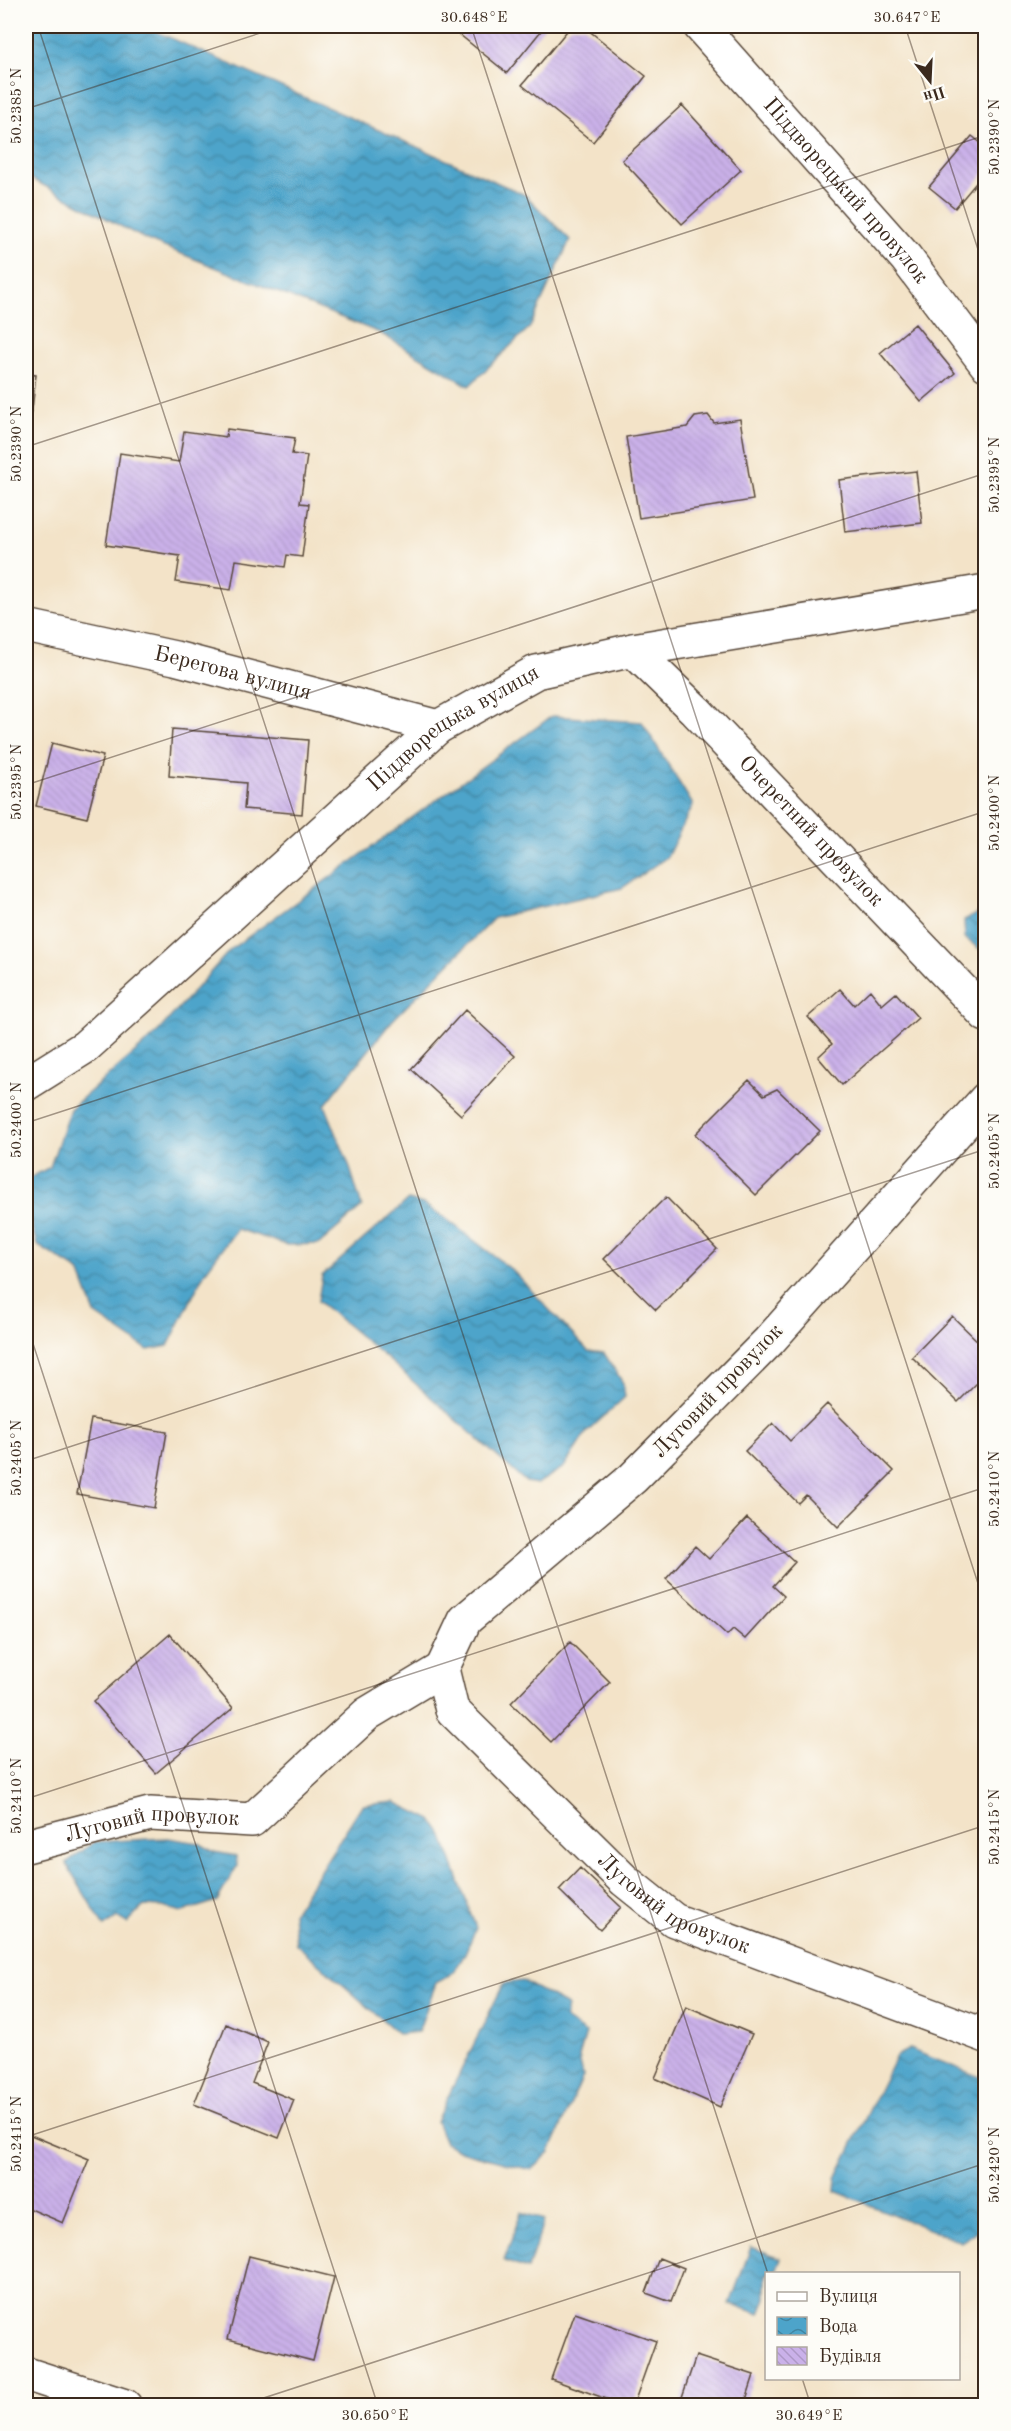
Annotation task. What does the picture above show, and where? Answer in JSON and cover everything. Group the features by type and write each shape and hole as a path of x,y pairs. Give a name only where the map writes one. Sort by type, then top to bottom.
{"street":[{"name":"Піддворецький провулок","path":"700,26 906,258 986,364"},
{"name":"Піддворецька вулиця","path":"26,1084 85,1047 438,727 536,672 633,650 986,591"},
{"name":"Берегова вулиця","path":"26,626 175,658 438,727"},
{"name":"Очеретний провулок","path":"633,650 696,711 986,1015"},
{"name":"Луговий провулок","path":"26,1846 150,1814 252,1820 367,1714 442,1669 465,1620 633,1478 769,1341 986,1099"},
{"name":"Луговий провулок","path":"442,1669 453,1710 624,1880 674,1920 986,2036"},
{"path":"26,2374 125,2406"}],"water":[{"path":"26,26 144,26 525,195 570,240 530,327 469,386 380,333 147,240 26,176"},
{"path":"552,716 642,722 693,805 667,857 622,888 494,918 392,1021 325,1105 349,1165 362,1207 319,1244 287,1245 237,1229 205,1272 168,1346 148,1350 95,1314 79,1271 37,1245 26,1207 26,1180 50,1167 70,1109 154,1036 230,950"},
{"path":"986,910 985,953 965,938 964,920"},
{"path":"408,1200 423,1204 444,1217 512,1270 588,1351 604,1353 623,1383 625,1397 586,1433 564,1467 537,1484 526,1482 390,1361 318,1301 322,1276"},
{"path":"985,1781 985,1857 978,1832 976,1791"},
{"path":"395,1802 432,1820 442,1834 476,1928 457,1967 436,1983 418,2032 399,2034 296,1944 293,1913 362,1805"},
{"path":"168,1838 199,1843 214,1852 236,1856 237,1866 217,1901 182,1912 163,1907 144,1906 127,1923 117,1917 104,1927 66,1863 94,1842"},
{"path":"523,1981 567,2005 565,2019 586,2033 579,2057 583,2076 550,2152 531,2170 460,2151 445,2143 436,2121 504,1983"},
{"path":"909,2049 985,2079 985,2214 979,2230 961,2242 835,2191 836,2178 896,2056"},
{"path":"521,2212 544,2220 528,2269 504,2261"},
{"path":"751,2247 781,2258 775,2272 765,2272 765,2301 760,2314 730,2304"}],"building":[{"path":"449,26 545,26 507,73"},
{"path":"571,26 583,26 646,76 593,142 522,85"},
{"path":"682,105 741,170 682,224 622,160"},
{"path":"972,136 986,147 986,171 955,208 929,187"},
{"path":"915,324 955,373 921,402 880,353"},
{"path":"26,374 36,375 27,453 26,453"},
{"path":"708,415 714,423 740,419 753,500 639,518 626,437 687,427 695,417"},
{"path":"227,429 295,438 292,454 307,456 300,503 309,504 302,557 287,555 285,567 236,560 231,590 176,582 180,556 106,545 120,453 179,462 184,431 226,437"},
{"path":"916,471 922,523 845,532 839,480"},
{"path":"172,729 308,740 302,814 244,809 246,783 169,776"},
{"path":"52,743 103,756 87,818 36,806"},
{"path":"840,989 854,1005 870,990 882,1005 896,993 918,1018 842,1085 818,1057 832,1044 808,1017"},
{"path":"465,1010 515,1056 461,1115 411,1069"},
{"path":"749,1080 764,1095 777,1089 820,1131 756,1195 695,1134"},
{"path":"666,1197 717,1249 656,1310 604,1259"},
{"path":"952,1316 986,1349 986,1374 958,1402 912,1357"},
{"path":"827,1404 894,1471 838,1527 806,1495 798,1503 745,1451 773,1423 790,1441"},
{"path":"91,1419 167,1432 154,1508 77,1494"},
{"path":"747,1518 795,1562 773,1586 784,1596 745,1639 733,1629 727,1635 666,1579 695,1546 709,1559"},
{"path":"170,1634 233,1708 156,1773 93,1701"},
{"path":"570,1642 610,1682 551,1742 511,1703"},
{"path":"580,1868 621,1907 600,1930 559,1890"},
{"path":"686,2006 752,2034 720,2107 655,2078"},
{"path":"226,2024 268,2042 252,2083 294,2100 279,2138 194,2104"},
{"path":"26,2133 89,2159 63,2223 26,2207"},
{"path":"249,2256 334,2277 313,2361 228,2339"},
{"path":"659,2258 684,2268 671,2302 646,2293"},
{"path":"575,2313 656,2341 633,2406 626,2406 551,2379"},
{"path":"696,2356 754,2375 744,2406 679,2406"}]}
